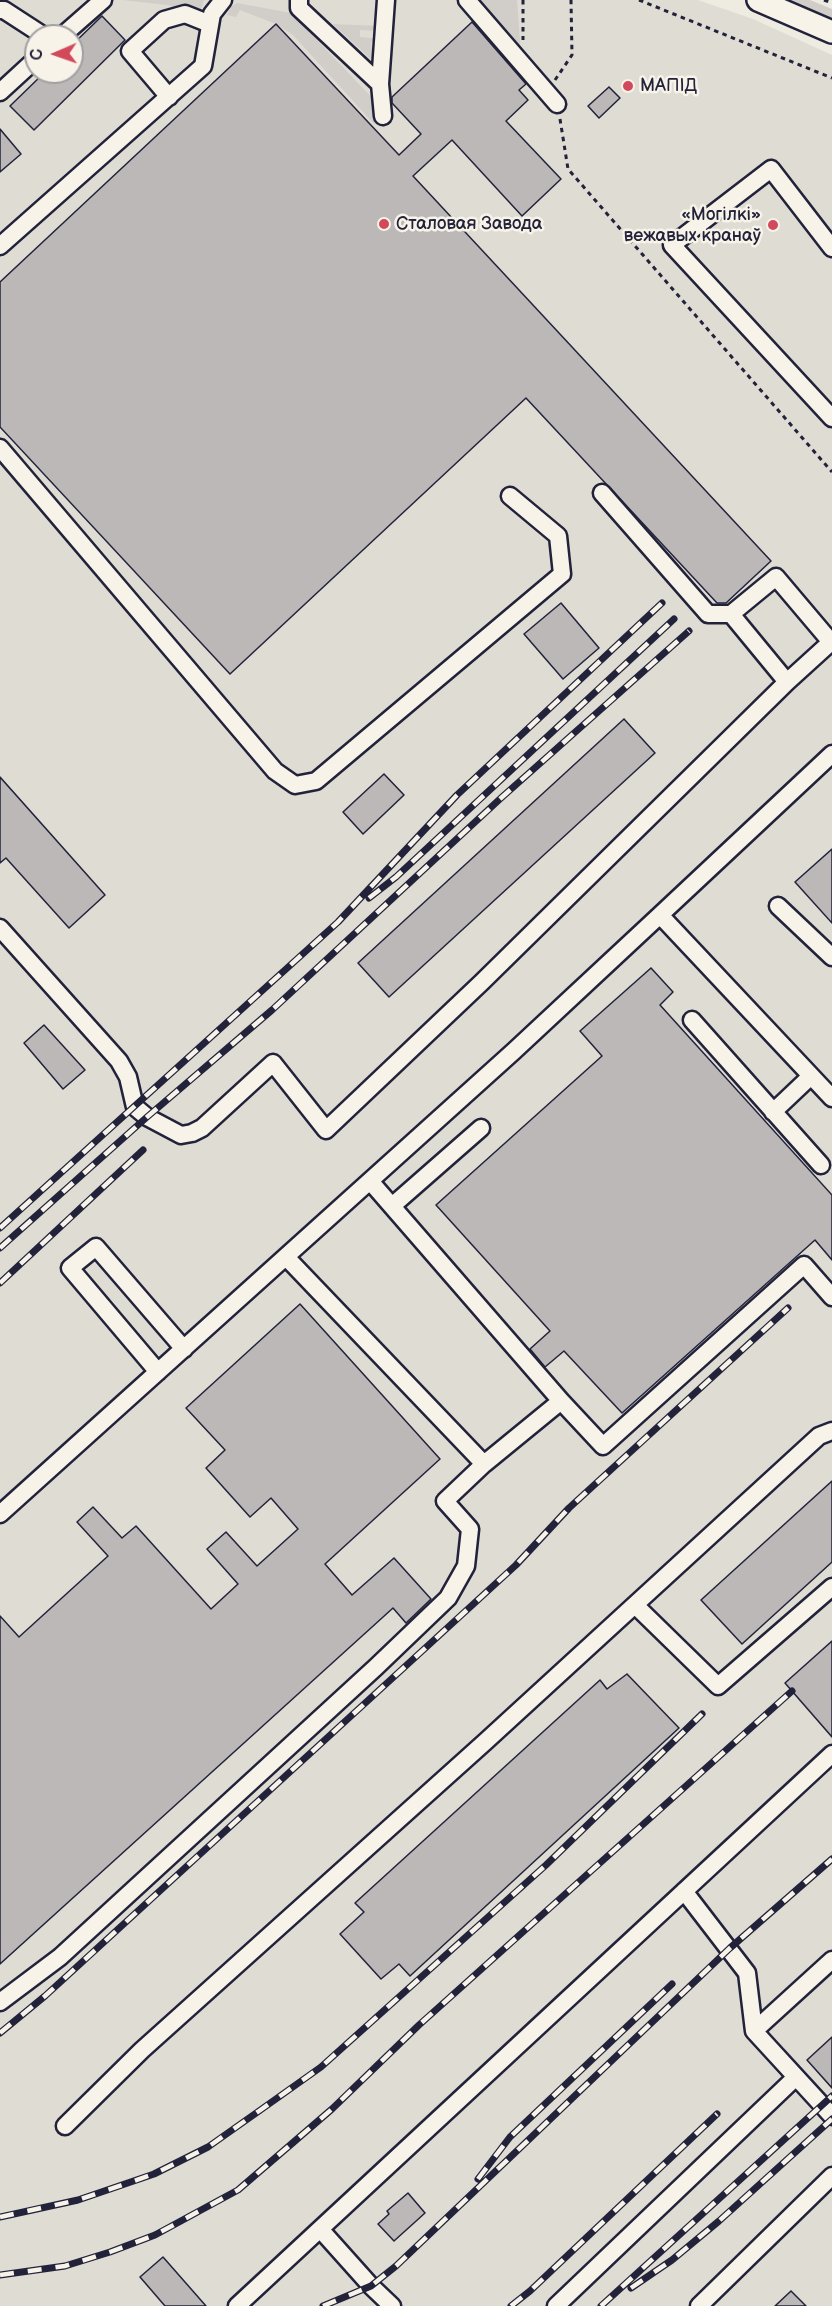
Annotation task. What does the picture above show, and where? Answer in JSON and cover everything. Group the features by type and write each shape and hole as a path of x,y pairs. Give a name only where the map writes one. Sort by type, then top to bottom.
{"main road":[{"path":"758,0 832,32"}],"lane":[{"path":"76,24 103,0"},
{"path":"0,246 202,66 212,14 223,0"},
{"path":"299,0 299,8 380,84"},
{"path":"383,116 380,84 386,0"},
{"path":"467,0 557,104"},
{"path":"0,9 26,24"},
{"path":"168,96 130,51 164,20 185,14 210,24"},
{"path":"0,92 24,70"},
{"path":"832,248 771,169 672,245 832,418"},
{"path":"0,448 274,771 295,785 316,781 562,574 558,536 510,496"},
{"path":"0,928 119,1061 128,1077 135,1107 147,1117 181,1135 192,1133 202,1128 273,1063 326,1130 482,982 787,682 831,642 776,577 731,614 708,614 602,493"},
{"path":"731,614 787,682"},
{"path":"0,1514 370,1181 832,754"},
{"path":"778,906 832,957"},
{"path":"660,915 832,1098"},
{"path":"692,1020 821,1165"},
{"path":"773,1112 812,1076"},
{"path":"392,1206 481,1128"},
{"path":"370,1181 561,1401 603,1446 804,1265 832,1297"},
{"path":"158,1372 70,1268 96,1246 184,1349"},
{"path":"286,1257 484,1464"},
{"path":"0,2002 60,1957 448,1598 466,1566 470,1529 445,1501 484,1464 561,1401"},
{"path":"65,2126 142,2050 485,1742 819,1436 832,1431"},
{"path":"635,1605 718,1686 832,1587"},
{"path":"237,2306 832,1754"},
{"path":"684,1891 747,1973 754,2031 832,2116"},
{"path":"754,2031 832,1960"},
{"path":"556,2306 796,2077"},
{"path":"699,2306 832,2176"},
{"path":"320,2229 392,2306"}],"path":[{"path":"523,0 524,66"},
{"path":"639,0 832,78"},
{"path":"824,0 832,3"}],"shaded area":[{"path":"0,0 698,0 753,19 832,55 832,2306 0,2306"},
{"path":"122,0 204,0 200,12 167,5"},
{"path":"472,0 517,0 521,55"},
{"path":"777,0 810,0 832,9 832,23"},
{"path":"237,3 291,13 377,103 375,125 293,35 276,24 240,10 236,17 227,15 232,6"},
{"path":"333,24 379,26 378,31 360,30 360,37 381,39 379,42 371,42 373,61"}],"building":[{"path":"102,16 125,40 84,81 84,33"},
{"path":"472,22 526,84 519,90 528,100 506,121 561,179 522,216 452,140 413,176 771,561 726,603 717,603 526,398 230,674 0,427 0,282 276,24 399,155 421,134 392,103 392,97"},
{"path":"33,84 81,84 34,130 10,106"},
{"path":"609,87 620,98 599,118 588,106"},
{"path":"0,129 21,154 0,172"},
{"path":"561,603 599,648 563,679 524,634"},
{"path":"624,719 655,753 389,997 358,963"},
{"path":"384,774 404,795 363,834 343,812"},
{"path":"0,777 105,895 69,928 6,858 0,863"},
{"path":"832,849 832,923 795,882"},
{"path":"651,968 673,992 660,1005 832,1195 832,1260 815,1240 622,1413 564,1351 545,1367 530,1349 550,1331 436,1205 602,1056 580,1031"},
{"path":"44,1025 85,1070 63,1089 24,1043"},
{"path":"300,1304 440,1459 325,1564 352,1595 394,1558 431,1599 406,1623 393,1608 0,1964 0,1616 19,1637 108,1556 77,1522 93,1507 122,1538 136,1526 211,1609 238,1584 207,1549 226,1532 257,1566 298,1529 271,1498 250,1517 206,1468 225,1450 186,1408"},
{"path":"832,1481 832,1562 742,1644 701,1600"},
{"path":"832,1641 832,1737 785,1683"},
{"path":"627,1674 679,1728 410,1976 399,1964 381,1979 340,1934 364,1912 355,1903 600,1680 607,1689"},
{"path":"832,2037 832,2088 807,2060"},
{"path":"408,2193 425,2213 394,2241 378,2224 389,2214 387,2211"},
{"path":"163,2257 206,2306 165,2306 140,2277"},
{"path":"791,2291 806,2306 775,2306"}],"railway":[{"path":"0,1228 338,922 457,795 662,603"},
{"path":"369,898 396,877 674,619"},
{"path":"0,1248 272,1010 501,798 689,631"},
{"path":"0,1283 143,1150"},
{"path":"0,2033 45,1996 516,1565 569,1508 788,1308"},
{"path":"0,2275 65,2266 110,2252 155,2235 238,2190 332,2109 419,2025 792,1691"},
{"path":"0,2217 78,2200 154,2174 208,2147 321,2067 546,1865 702,1714"},
{"path":"323,2306 371,2286 396,2266 730,1948 832,1859"},
{"path":"478,2179 510,2137 672,1984"},
{"path":"601,2306 832,2096"},
{"path":"511,2306 530,2291 717,2114"},
{"path":"631,2288 672,2260 719,2221 832,2119"}],"place":[{"name":"МАПІД","path":"628,86"},
{"name":"Сталовая Завода","path":"384,224"},
{"name":"«Могілкі» вежавых кранаў","path":"773,225"}]}
